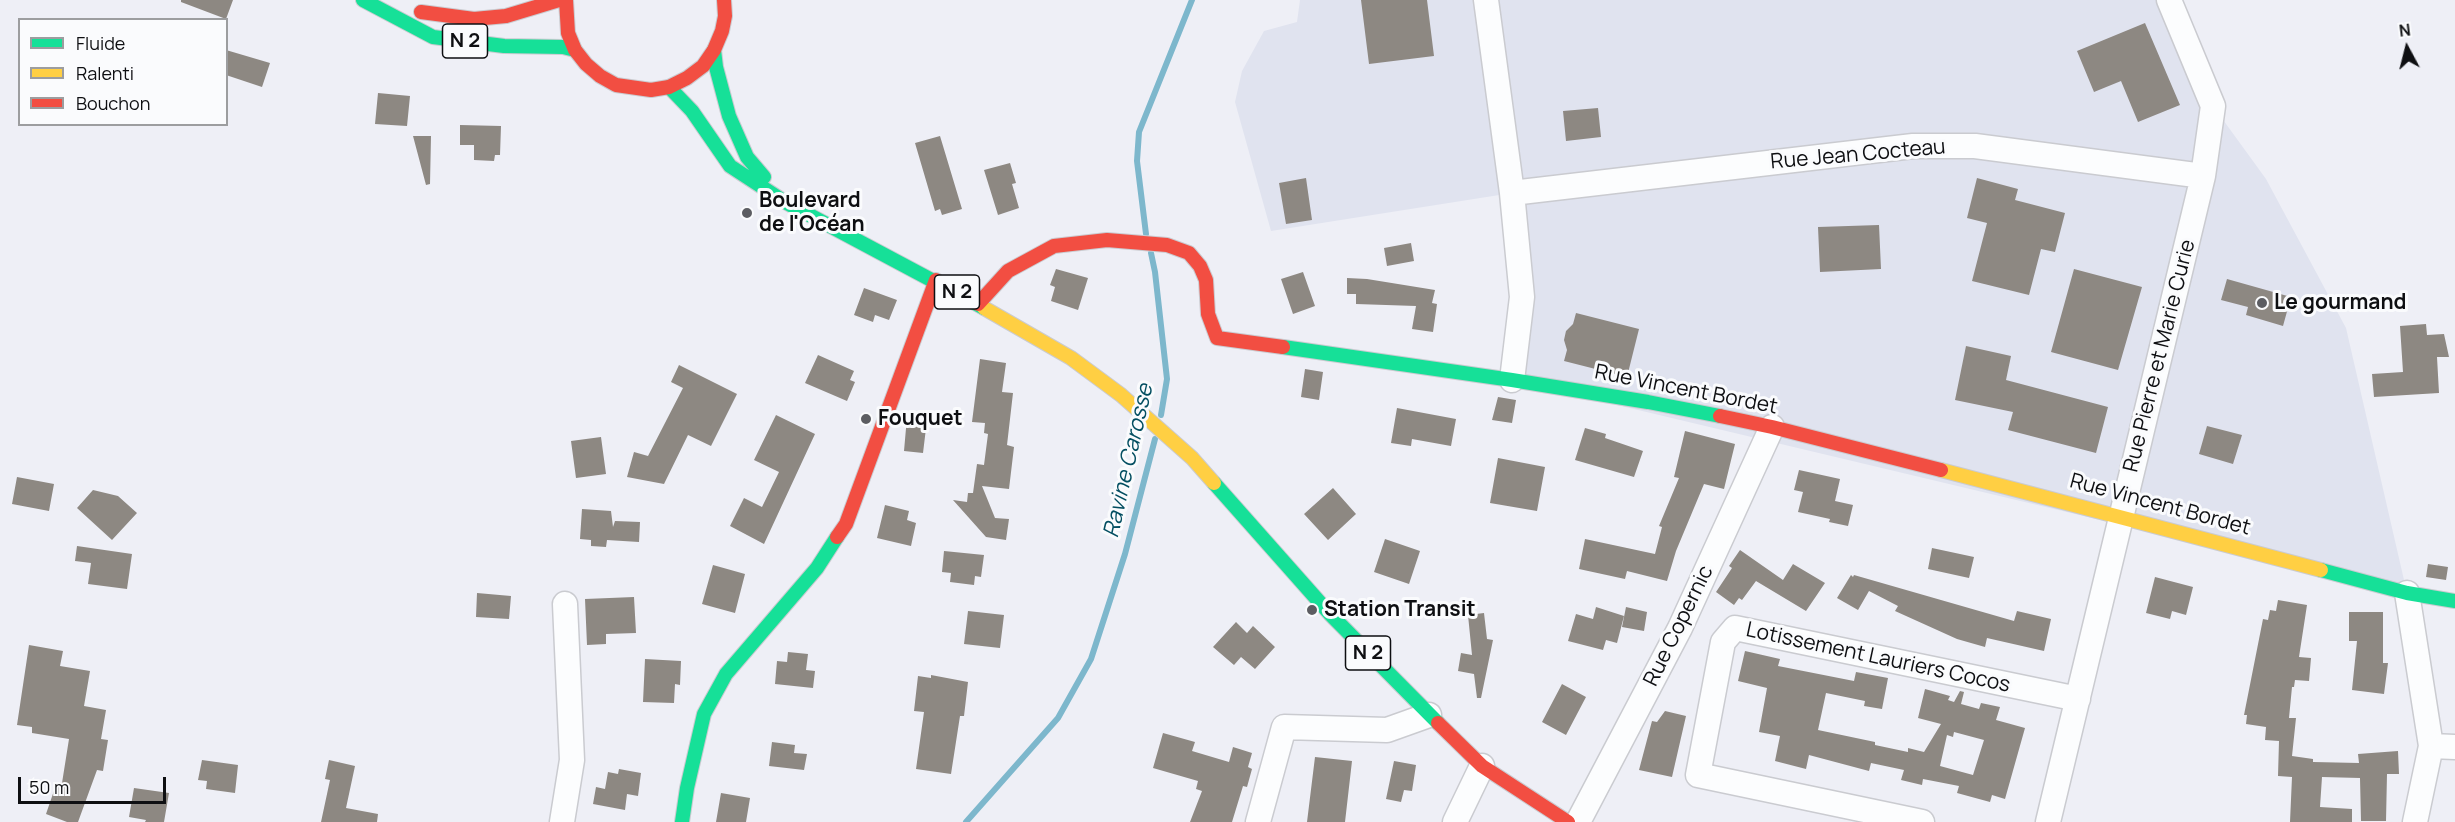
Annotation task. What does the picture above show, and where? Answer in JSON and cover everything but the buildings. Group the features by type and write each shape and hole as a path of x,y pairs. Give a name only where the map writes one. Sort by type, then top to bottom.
{"street":[{"name":"N 2","path":"363,0 435,15 474,19 506,16 559,0"},
{"name":"N 2","path":"363,0 433,37 504,46 563,47 575,50"},
{"path":"566,0 565,15 568,33 575,50 586,64 600,76 616,85 642,90 669,87 687,78 703,66 714,50 724,24 724,0"},
{"path":"1486,0 1512,193 1522,297 1512,380"},
{"name":"Rue Pierre et Marie Curie","path":"2048,822 2204,176 2213,106 2169,0"},
{"name":"N 2","path":"714,50 722,97 747,157 785,202"},
{"name":"N 2","path":"669,87 692,111 730,166 785,202 936,280 1071,358 1122,396 1192,458 1330,614 1482,766 1568,822"},
{"name":"Rue Jean Cocteau","path":"1512,193 1913,146 1975,146 2204,176"},
{"name":"Rue Vincent Bordet","path":"978,304 1008,271 1054,246 1107,240 1167,245 1189,253 1200,266 1206,280 1208,314 1217,338 1512,380 1648,402 1772,427 2122,516 2407,593 2455,601"},
{"path":"682,822 687,788 704,714 726,674 817,568 846,524 936,280"},
{"name":"Rue Copernic","path":"1578,822 1680,628 1772,427"},
{"path":"2407,593 2431,746 2415,822"},
{"path":"562,822 572,760 565,604"},
{"name":"Lotissement Lauriers Cocos","path":"1922,822 1698,775 1723,642 1735,628 2078,699"},
{"path":"1258,822 1284,727 1387,730 1429,715"},
{"path":"2431,746 2455,747"},
{"path":"1455,822 1482,766"}],"shaded area":[{"path":"1300,0 2170,0 2213,106 2266,179 2346,328 2407,593 1512,380 1512,193 1271,231 1235,102 1242,71 1264,31 1297,22"}],"waterway":[{"name":"Ravine Carosse","path":"1146,234 1137,161 1139,132 1192,0"},
{"name":"Ravine Carosse","path":"1151,253 1167,379 1161,415"},
{"name":"Ravine Carosse","path":"966,822 1058,718 1091,659 1125,554 1155,439"}],"traffic: fast":[{"path":"363,0 433,37 504,46 563,47 575,50"},
{"path":"714,50 716,67 729,116 747,157 764,177"},
{"path":"669,87 692,111 730,166 785,202 984,308"},
{"path":"1283,347 1512,380 1720,416"},
{"path":"1214,483 1330,614 1438,723"},
{"path":"682,822 687,788 704,714 726,674 817,568 837,537"},
{"path":"2321,570 2407,593 2455,601"}],"traffic: slow":[{"path":"984,308 1071,358 1121,395 1192,458 1214,483"},
{"path":"1941,470 2321,570"}],"traffic: jam":[{"path":"421,12 474,19 506,16 559,0"},
{"path":"566,0 568,33 575,50 586,64 600,76 616,85 651,90 669,87 687,78 703,66 714,50 722,31 725,16 724,0"},
{"path":"978,304 1008,271 1054,246 1107,240 1167,245 1189,253 1200,266 1206,280 1208,314 1217,338 1283,347"},
{"path":"837,537 846,524 936,280"},
{"path":"1720,416 1941,470"},
{"path":"1438,723 1482,766 1568,822"}],"place":[{"name":"Boulevard de l'Océan","path":"747,213"},
{"name":"Le gourmand","path":"2262,303"},
{"name":"Fouquet","path":"866,419"},
{"name":"Station Transit","path":"1312,610"}]}
